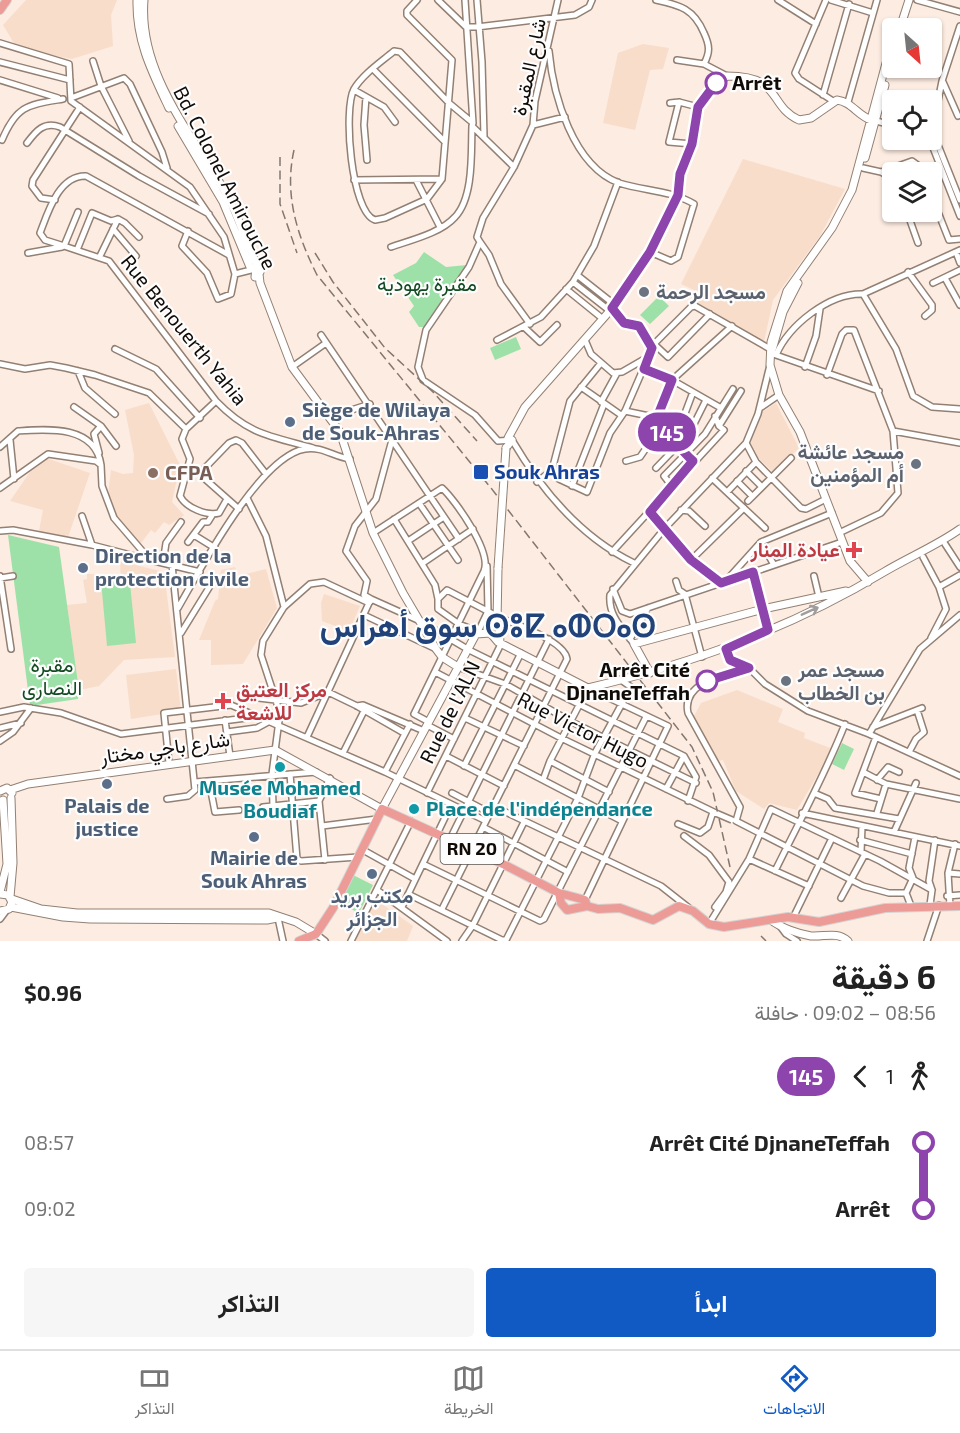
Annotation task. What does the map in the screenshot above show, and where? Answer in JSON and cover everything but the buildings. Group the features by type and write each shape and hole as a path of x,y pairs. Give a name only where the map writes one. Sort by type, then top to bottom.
{"main road":[{"path":"0,10 7,0"},
{"path":"299,941 316,934 333,908 382,809"},
{"name":"RN 20","path":"382,809 472,849 559,893 586,903 624,909 653,920 679,906 689,908"},
{"path":"559,893 561,903 567,910 586,903"},
{"path":"689,908 709,924 724,927 793,918 819,922 876,910 911,906 960,906"}],"street":[{"name":"Bd. Colonel Amirouche","path":"137,0 138,27 144,55 189,147 223,202 250,267 260,267"},
{"name":"Bd. Colonel Amirouche","path":"144,0 144,30 150,56 183,126 228,197 256,263 260,267"},
{"path":"417,0 407,10 406,15 452,60 449,103 444,141 442,179 435,192 427,199 386,218 371,219 354,180 350,106 354,90 394,51 400,52 449,103 514,167"},
{"path":"438,0 466,27 555,18 582,12 589,7 592,0"},
{"path":"477,0 477,27 482,62 484,136"},
{"name":"شارع المقبرة","path":"512,440 498,441 475,415 423,380 419,370 426,330 469,267 480,242 477,237 483,218 514,167 533,125 535,101 558,0"},
{"path":"656,0 677,4 696,17 709,44 704,64"},
{"path":"778,0 816,24"},
{"path":"832,102 799,79 795,73 816,24 829,0 849,4 873,13"},
{"path":"848,102 877,0"},
{"path":"900,18 904,0"},
{"path":"902,18 909,0"},
{"path":"916,0 960,12"},
{"path":"391,247 440,227 456,217 465,197 472,124 465,1"},
{"path":"823,95 849,4"},
{"path":"940,90 960,26"},
{"path":"0,43 67,62 70,66 71,100"},
{"path":"548,46 554,90 587,160 600,172 618,182 678,195 695,205 681,253 671,261 650,252"},
{"path":"676,60 704,64 727,76 744,77 764,83 789,113 799,120 811,118 832,102 848,102 860,114 882,122"},
{"path":"93,61 101,86 129,142"},
{"path":"0,62 70,80"},
{"path":"373,69 444,141"},
{"path":"634,563 612,552 552,500 537,482 512,440 508,438 525,407 612,308 650,252 678,195 680,174 692,144 698,107 712,87 727,76"},
{"path":"71,100 121,78 127,80 162,152 166,168"},
{"path":"811,261 840,222 856,192 883,78"},
{"path":"650,673 632,642 618,624 610,605 613,589 664,528 746,443 760,408 790,295 849,196 885,78"},
{"path":"0,80 71,100 166,168 190,188 224,237 235,274 231,294 218,299 207,273 182,246 188,231"},
{"path":"942,81 958,116"},
{"path":"354,90 384,107 395,122"},
{"path":"366,97 364,125 368,160"},
{"path":"2,140 10,122 23,108 63,99"},
{"path":"670,103 679,102 698,107"},
{"path":"679,102 669,142 692,144"},
{"path":"55,200 41,198 32,186 33,180 80,107"},
{"path":"533,125 566,117"},
{"path":"27,143 40,128 47,125 66,129 139,176 210,215"},
{"path":"934,150 960,216"},
{"path":"940,150 960,200"},
{"path":"863,168 881,171"},
{"path":"64,246 45,240 40,233 64,185 74,177 86,176 229,255"},
{"path":"354,180 442,179"},
{"path":"416,180 440,227"},
{"path":"497,340 541,317 573,282 594,246 618,182"},
{"path":"64,246 78,212"},
{"path":"77,250 92,213 111,221 118,219 139,237"},
{"path":"100,256 118,219"},
{"path":"942,221 950,240 960,239"},
{"path":"910,222 918,243"},
{"path":"113,229 136,256"},
{"path":"480,242 489,255 501,284 540,342 557,325"},
{"path":"28,253 64,246"},
{"name":"Rue Benouerth Yahia","path":"64,246 110,261 216,401 231,416 261,435 350,459"},
{"path":"773,353 790,332 820,309 843,296 863,294 958,251 960,263"},
{"name":"Bd. Colonel Amirouche","path":"260,267 254,275 260,283 292,367 340,432 373,533 436,650 442,657 458,667"},
{"path":"235,274 260,267"},
{"path":"933,283 960,270"},
{"path":"908,272 932,305 932,310 924,316"},
{"path":"577,275 612,308 624,323 639,326 653,346 665,356 669,356 710,314"},
{"path":"945,278 960,305"},
{"path":"573,282 612,308"},
{"path":"566,289 603,319"},
{"path":"863,294 896,349 913,396 932,407 960,409"},
{"path":"552,470 559,479 587,492 610,433 623,413 653,346 691,307 695,306 732,326 773,353 827,375 879,391"},
{"path":"805,367 816,336 820,309"},
{"path":"656,420 672,380 732,326"},
{"path":"827,375 842,334 846,330 854,330 864,362 879,391 893,431 897,493 881,513 839,533"},
{"path":"321,335 459,538"},
{"path":"585,340 591,354 617,374"},
{"path":"292,367 326,343"},
{"path":"116,349 156,369 200,418"},
{"path":"572,486 603,403 617,374 648,357"},
{"path":"537,482 552,470 570,401 601,363"},
{"path":"0,364 26,369 50,365 78,371 149,393 186,429"},
{"path":"770,365 779,395 800,432 853,566 871,581"},
{"path":"644,369 672,380 721,408"},
{"path":"78,371 85,388 115,414"},
{"path":"581,387 603,403 623,413 643,414 656,420 693,461"},
{"path":"671,485 664,476 705,434 733,389"},
{"path":"612,552 650,512 721,428 741,391"},
{"path":"669,435 684,416 693,392"},
{"path":"760,408 779,395"},
{"path":"656,468 694,427 706,400"},
{"path":"216,401 186,429 182,441 190,459 180,496 191,508 213,514 219,513 227,499"},
{"path":"330,417 369,404"},
{"path":"74,407 101,426 116,446"},
{"path":"715,416 721,428"},
{"path":"626,461 640,457 662,425"},
{"path":"101,426 94,434 101,465 102,486 114,518 150,560"},
{"path":"0,447 18,431 69,431 85,439 99,455"},
{"path":"893,431 960,443"},
{"path":"10,440 14,479"},
{"path":"239,509 207,482 202,473 229,443 236,440 242,443 266,474"},
{"path":"370,601 364,595 367,581 346,551 350,535 376,499 392,440"},
{"path":"394,519 435,585 438,609 459,624 486,635 493,623 496,606 506,448 512,440"},
{"path":"746,443 756,462 802,509 826,499"},
{"path":"177,609 239,509 266,474 289,454 313,448"},
{"path":"0,488 43,456 52,453 91,460 101,465"},
{"path":"737,481 750,499 791,458"},
{"path":"727,492 756,462"},
{"path":"746,471 762,487"},
{"path":"712,478 765,528"},
{"path":"373,533 444,489 472,529 487,565 493,623 501,643 558,674 646,717 666,724 669,730 603,858 586,903"},
{"path":"247,498 266,536 284,608"},
{"path":"419,503 458,560"},
{"path":"691,560 744,508"},
{"path":"681,510 689,511 705,526"},
{"path":"650,512 691,560 723,583"},
{"path":"723,583 761,542 832,513"},
{"path":"188,542 213,514"},
{"path":"82,516 92,545"},
{"path":"408,541 444,517"},
{"path":"163,563 166,543 182,522"},
{"path":"423,563 472,529"},
{"path":"871,581 960,529"},
{"path":"0,531 13,530 92,545 201,572"},
{"path":"194,534 215,548"},
{"path":"543,780 561,738 588,688 650,673 726,649 923,557 960,535"},
{"path":"761,542 774,565"},
{"path":"613,589 622,611 626,613 648,608 842,542"},
{"path":"945,544 960,567"},
{"path":"923,557 939,587 946,609 931,639"},
{"path":"167,799 193,794 195,782 172,565"},
{"path":"454,739 427,726 414,714 487,565"},
{"path":"753,572 768,630"},
{"path":"939,587 960,575"},
{"path":"11,649 0,577 13,576"},
{"path":"814,576 819,597"},
{"path":"181,633 215,578"},
{"path":"676,581 679,590 685,594 702,657"},
{"path":"273,806 272,774 280,713 261,648 284,608 304,588 318,582 420,621 469,650 684,756 695,773 696,783 688,801"},
{"path":"438,599 447,590 469,600 493,623 549,639 563,648 567,659 549,690 524,746 442,909"},
{"path":"632,642 762,609 852,590"},
{"path":"307,737 370,601"},
{"path":"632,642 648,608"},
{"path":"363,615 436,650"},
{"path":"870,731 907,668 931,639 960,615"},
{"path":"275,750 330,778 382,809 478,632 493,623"},
{"path":"450,839 549,639"},
{"name":"Rue de l'ALN","path":"427,793 501,643"},
{"path":"726,649 730,660 749,668 765,684 799,706 870,731 876,737 960,776"},
{"path":"464,766 521,653"},
{"path":"458,667 487,675 570,721 696,783"},
{"path":"734,820 740,807 688,713 686,705 692,692 707,681 749,668"},
{"name":"Rue Victor Hugo","path":"435,672 561,738 688,801 761,832 849,879 879,891 906,892"},
{"path":"408,894 505,941 578,798 595,753 631,687 621,680"},
{"path":"242,696 301,703 328,692 410,724 427,726"},
{"path":"169,763 164,713 231,705 385,772 464,811 514,843 568,872"},
{"path":"0,712 31,708 67,715 122,734 256,717"},
{"path":"0,741 21,723 31,708"},
{"path":"365,708 404,733"},
{"path":"343,753 365,708"},
{"path":"870,731 919,709 924,732 909,752"},
{"path":"423,864 540,921 544,919 646,717"},
{"path":"465,718 524,746"},
{"path":"225,720 230,756"},
{"path":"227,732 257,728 268,722"},
{"path":"0,728 21,723"},
{"path":"385,772 410,724"},
{"path":"776,871 845,724"},
{"path":"876,737 855,794 881,799"},
{"name":"شارع باجي مختار","path":"5,794 28,783 275,750"},
{"path":"446,756 504,786"},
{"path":"666,789 684,756"},
{"path":"550,761 609,792"},
{"path":"514,765 622,821"},
{"path":"877,780 888,767 899,772"},
{"path":"195,782 317,771"},
{"path":"862,772 886,784 960,799"},
{"path":"290,774 297,859 301,861 325,860 360,854 415,879"},
{"path":"325,860 319,801 330,778"},
{"path":"209,781 215,812 239,810"},
{"path":"0,782 5,794 13,863 8,905 0,919"},
{"path":"894,832 916,783"},
{"path":"877,813 886,784"},
{"path":"452,793 524,822 661,886 689,908"},
{"path":"814,793 828,799 835,808 877,813 899,819"},
{"path":"5,794 7,864 0,893 8,905 63,917 90,919 267,920 278,918 296,922 325,941"},
{"path":"262,807 319,801"},
{"path":"402,907 451,805"},
{"path":"709,924 749,859 771,809 913,878 932,890"},
{"path":"678,824 700,833 708,827 715,813"},
{"path":"802,813 958,845 948,873 947,896 950,906"},
{"path":"322,826 377,819"},
{"path":"351,941 411,821"},
{"path":"462,941 473,925 524,822"},
{"path":"841,898 863,853 860,840 862,826"},
{"path":"684,836 709,855 729,882 726,892 715,907"},
{"path":"911,906 906,892 913,878 909,868 915,837"},
{"path":"793,918 832,838"},
{"path":"860,840 912,854"},
{"path":"930,905 932,890 929,880 935,840"},
{"path":"749,859 808,886"},
{"path":"948,873 960,874"},
{"path":"377,890 447,941"},
{"path":"947,896 960,895"},
{"path":"927,941 939,905"},
{"path":"278,918 284,941"},
{"path":"771,920 797,941"},
{"path":"780,927 813,936 840,936 848,941"}],"shaded area":[{"path":"26,0 117,0 111,15 113,46 72,59 17,48 3,25"},
{"path":"643,44 669,48 663,69 650,70 635,130 603,123 618,53"},
{"path":"743,159 845,189 820,236 773,300 764,342 693,301 696,291 681,284"},
{"name":"CFPA","path":"149,403 180,465 172,502 184,515 169,525 164,522 155,533 151,530 141,543 132,537 130,540 119,529 107,503 111,470 123,474 133,473 134,455 125,410"},
{"path":"776,403 799,448 774,473 746,446 759,414"},
{"path":"46,458 90,473 66,543 38,536 43,510 10,501 30,472"},
{"path":"120,561 164,572 175,657 124,660 99,686 79,690 67,605 87,603 83,580 87,579 87,574 104,574 105,581 121,582"},
{"path":"235,567 238,576 266,569 277,608 243,664 211,665 211,640 199,640 215,601 218,599 221,570"},
{"path":"324,594 360,606 349,631 322,621 321,603"},
{"path":"176,669 181,711 131,719 126,675"},
{"path":"737,690 783,709 778,722 805,733 804,738 833,749 797,810 769,803 764,809 736,791 723,760 718,761 694,716 701,703"},
{"path":"374,898 413,926 407,941 352,941"}],"green space":[{"name":"مقبرة يهودية","path":"424,252 446,267 467,265 424,327 419,327 409,312 414,306 393,275 416,263"},
{"path":"659,296 669,306 650,324 640,315"},
{"path":"516,337 521,349 495,360 490,348"},
{"name":"مقبرة النصارى","path":"8,535 59,547 79,690 78,699 30,706"},
{"path":"101,581 130,583 136,643 107,646"},
{"path":"842,743 854,749 844,770 832,764"},
{"path":"353,875 373,885 359,913 339,903"}],"railway":[{"path":"294,150 291,167 294,214 298,230 317,275 491,488 692,747 713,792 730,867"},
{"path":"280,157 280,204 297,253"},
{"path":"315,253 333,282 385,348 433,392 477,441"},
{"path":"761,936 766,941"}],"bus line":[{"name":"145","path":"707,681 749,668 730,660 726,649 768,630 753,572 721,583 691,560 650,512 693,461 686,455 680,443 679,445 656,420 672,380 644,369 652,348 644,338 639,326 624,323 612,308 650,252 678,195 680,174 692,144 698,107 716,83"}],"place":[{"name":"Arrêt","path":"716,83"},
{"name":"مسجد الرحمة","path":"644,292"},
{"name":"Siège de Wilaya de Souk-Ahras","path":"290,422"},
{"name":"مسجد عائشة أم المؤمنين","path":"916,464"},
{"name":"Souk Ahras","path":"481,472"},
{"name":"CFPA","path":"153,473"},
{"name":"عيادة المنار","path":"854,550"},
{"name":"Direction de la protection civile","path":"83,568"},
{"name":"Arrêt Cité DjnaneTeffah","path":"707,681"},
{"name":"مسجد عمر بن الخطاب","path":"786,681"},
{"name":"مركز العتيق للاشعة","path":"223,701"},
{"name":"Musée Mohamed Boudiaf","path":"280,767"},
{"name":"Palais de justice","path":"107,784"},
{"name":"Place de l'indépendance","path":"414,809"},
{"name":"Mairie de Souk Ahras","path":"254,837"},
{"name":"مكتب بريد الجزائر","path":"372,874"}],"district":[{"name":"سوق أهراس ⵙⵓⵇ ⴰⵀⵔⴰⵙ","path":"488,626"}]}
